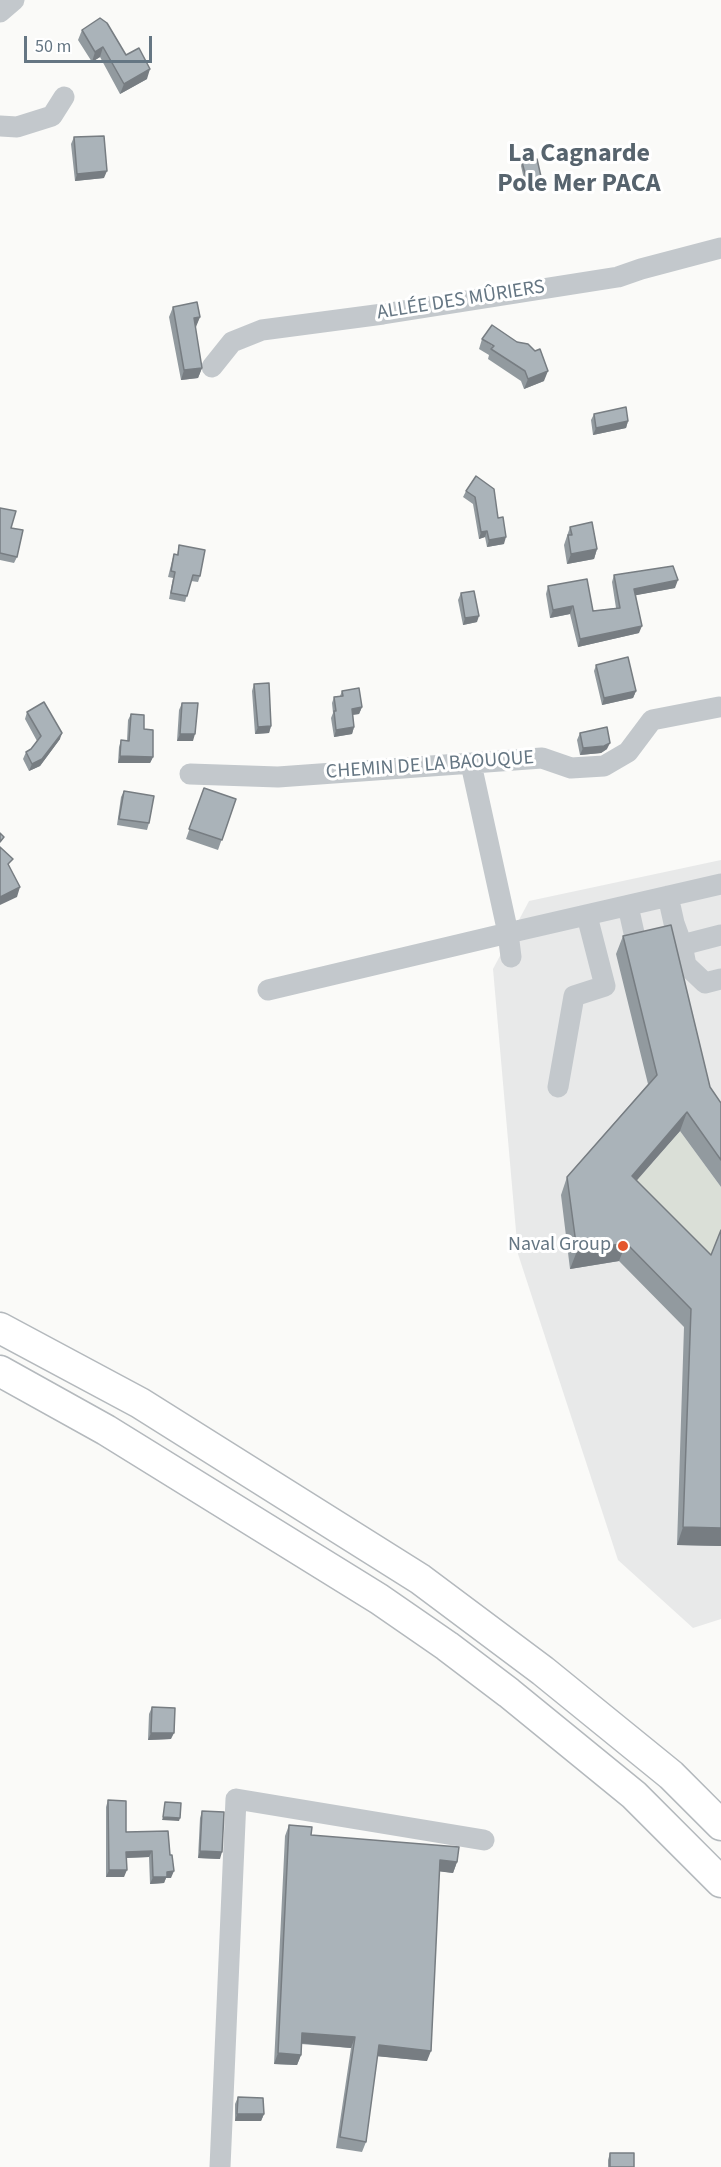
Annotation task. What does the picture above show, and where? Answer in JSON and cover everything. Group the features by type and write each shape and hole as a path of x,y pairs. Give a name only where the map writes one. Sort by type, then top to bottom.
{"highway":[{"path":"0,1328 140,1403 420,1579 543,1671 653,1760 721,1826"},
{"path":"0,1371 106,1430 379,1599 447,1646 509,1693 634,1795 721,1882"}],"street":[{"path":"0,12 14,0"},
{"path":"0,126 17,127 52,116 64,98"},
{"name":"ALLÉE DES MÛRIERS","path":"212,367 232,342 262,330 383,314 618,277 721,248"},
{"name":"CHEMIN DE LA BAOUQUE","path":"190,774 278,777 542,758 571,768 604,766 628,752 652,720 719,707"},
{"path":"471,764 508,933 511,957"},
{"path":"268,990 721,884"},
{"path":"668,896 686,965 705,983 721,979"},
{"path":"628,906 634,933"},
{"path":"558,1087 574,996 605,986 587,916"},
{"path":"682,945 721,935"},
{"path":"220,2167 236,1799 484,1840"}],"shaded area":[{"path":"721,860 721,1619 693,1628 618,1560 518,1254 493,969 529,901"},
{"path":"680,1131 721,1187 721,1232 704,1273 625,1194"}],"building":[{"path":"100,18 107,23 126,55 139,48 150,69 124,84 103,47 95,52 82,30"},
{"path":"104,136 107,171 77,174 74,137"},
{"path":"537,159 542,181 528,185 522,162"},
{"path":"197,302 200,317 194,318 202,368 184,370 173,307"},
{"path":"492,325 517,342 528,344 535,351 540,349 548,371 528,379 525,371 491,349 494,346 482,339"},
{"path":"626,407 628,421 596,428 594,414"},
{"path":"476,476 494,489 498,518 503,517 506,537 489,540 487,531 481,532 475,497 466,491"},
{"path":"0,508 16,511 11,528 23,530 17,557 0,553"},
{"path":"592,522 597,549 571,554 568,535 572,535 570,527"},
{"path":"179,545 205,550 200,576 193,575 187,596 171,593 175,572 171,571 174,554 178,555"},
{"path":"673,566 678,580 634,589 642,626 580,639 573,606 553,610 548,586 587,579 593,611 620,608 614,575"},
{"path":"474,591 479,616 465,618 461,593"},
{"path":"628,657 636,691 604,698 596,665"},
{"path":"269,683 271,726 258,727 254,684"},
{"path":"359,688 362,707 352,709 354,727 336,730 334,697 343,696 342,691"},
{"path":"44,702 62,733 42,759 32,764 26,752 41,736 27,712"},
{"path":"182,703 198,703 195,734 180,734"},
{"path":"131,714 144,715 144,729 153,730 153,757 120,756 121,740 129,741"},
{"path":"607,727 610,743 604,746 583,748 580,733"},
{"path":"204,788 236,799 222,840 189,829"},
{"path":"124,791 154,796 149,823 119,819"},
{"path":"0,847 13,859 8,864 20,887 0,897"},
{"name":"Naval Group","path":"671,925 710,1087 721,1103 721,1160 687,1112 632,1176 711,1255 721,1230 721,1528 683,1527 691,1309 626,1243 577,1251 567,1177 657,1075 623,936"},
{"path":"152,1707 175,1708 174,1733 151,1733"},
{"path":"108,1800 126,1801 126,1832 168,1831 174,1871 167,1872 167,1877 153,1877 152,1851 126,1852 127,1870 109,1870"},
{"path":"165,1802 181,1803 180,1818 163,1817"},
{"path":"202,1811 224,1812 222,1852 200,1851"},
{"path":"289,1825 312,1827 311,1835 459,1847 457,1862 440,1860 431,2051 379,2045 366,2142 340,2137 355,2037 302,2033 301,2055 278,2053"},
{"path":"238,2097 263,2098 264,2114 237,2114"},
{"path":"610,2153 634,2153 634,2167 610,2167"}],"place":[{"name":"Naval Group","path":"623,1246"}],"district":[{"name":"La Cagnarde Pole Mer PACA","path":"579,170"}]}
